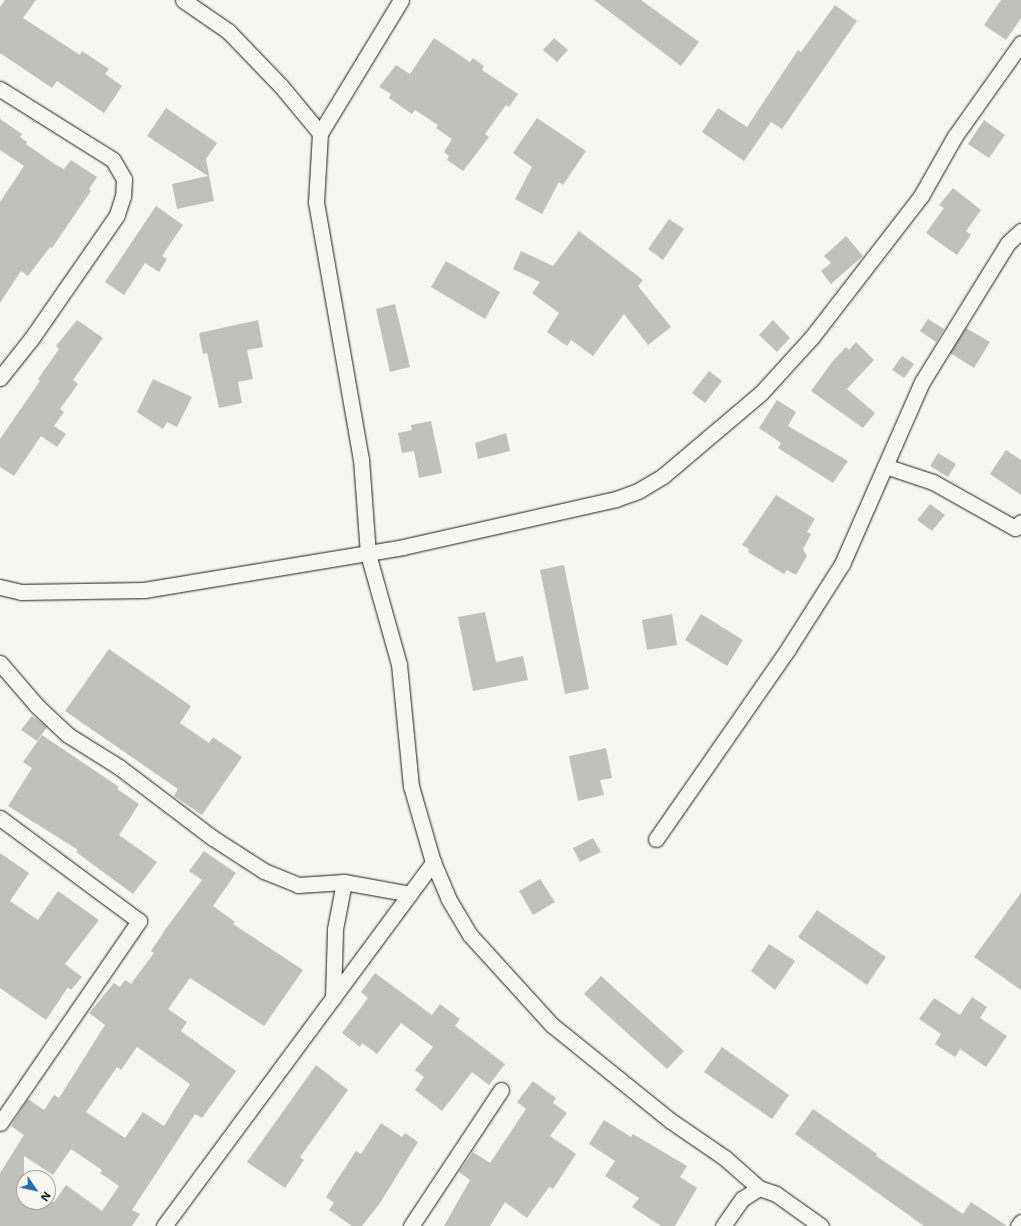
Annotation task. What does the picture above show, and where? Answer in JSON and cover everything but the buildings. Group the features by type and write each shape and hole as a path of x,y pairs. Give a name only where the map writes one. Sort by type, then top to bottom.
{"street":[{"path":"183,0 228,30 281,86 320,133"},
{"path":"401,0 320,133 316,202 361,458 368,554 399,664 411,786 433,862 448,898 470,935 552,1025 672,1121 725,1158 759,1188 776,1194 821,1226"},
{"path":"0,587 21,592 144,590 368,554 616,499 638,491 663,476 761,394 812,338 922,196 955,136 1021,43"},
{"path":"0,89 113,160 124,179 123,196 117,215 31,339 0,378"},
{"path":"656,839 788,650 842,564 922,382 1008,243 1021,231"},
{"path":"885,466 933,482 1015,528 1021,522"},
{"path":"0,663 37,706 68,735 119,767 213,838 264,871 298,885 344,882 410,894"},
{"path":"0,818 139,921 0,1123"},
{"path":"164,1226 433,862"},
{"path":"333,998 335,930 344,882"},
{"path":"411,1226 502,1090"},
{"path":"723,1226 742,1198 759,1188"},
{"path":"1018,1226 1021,1222"}]}
